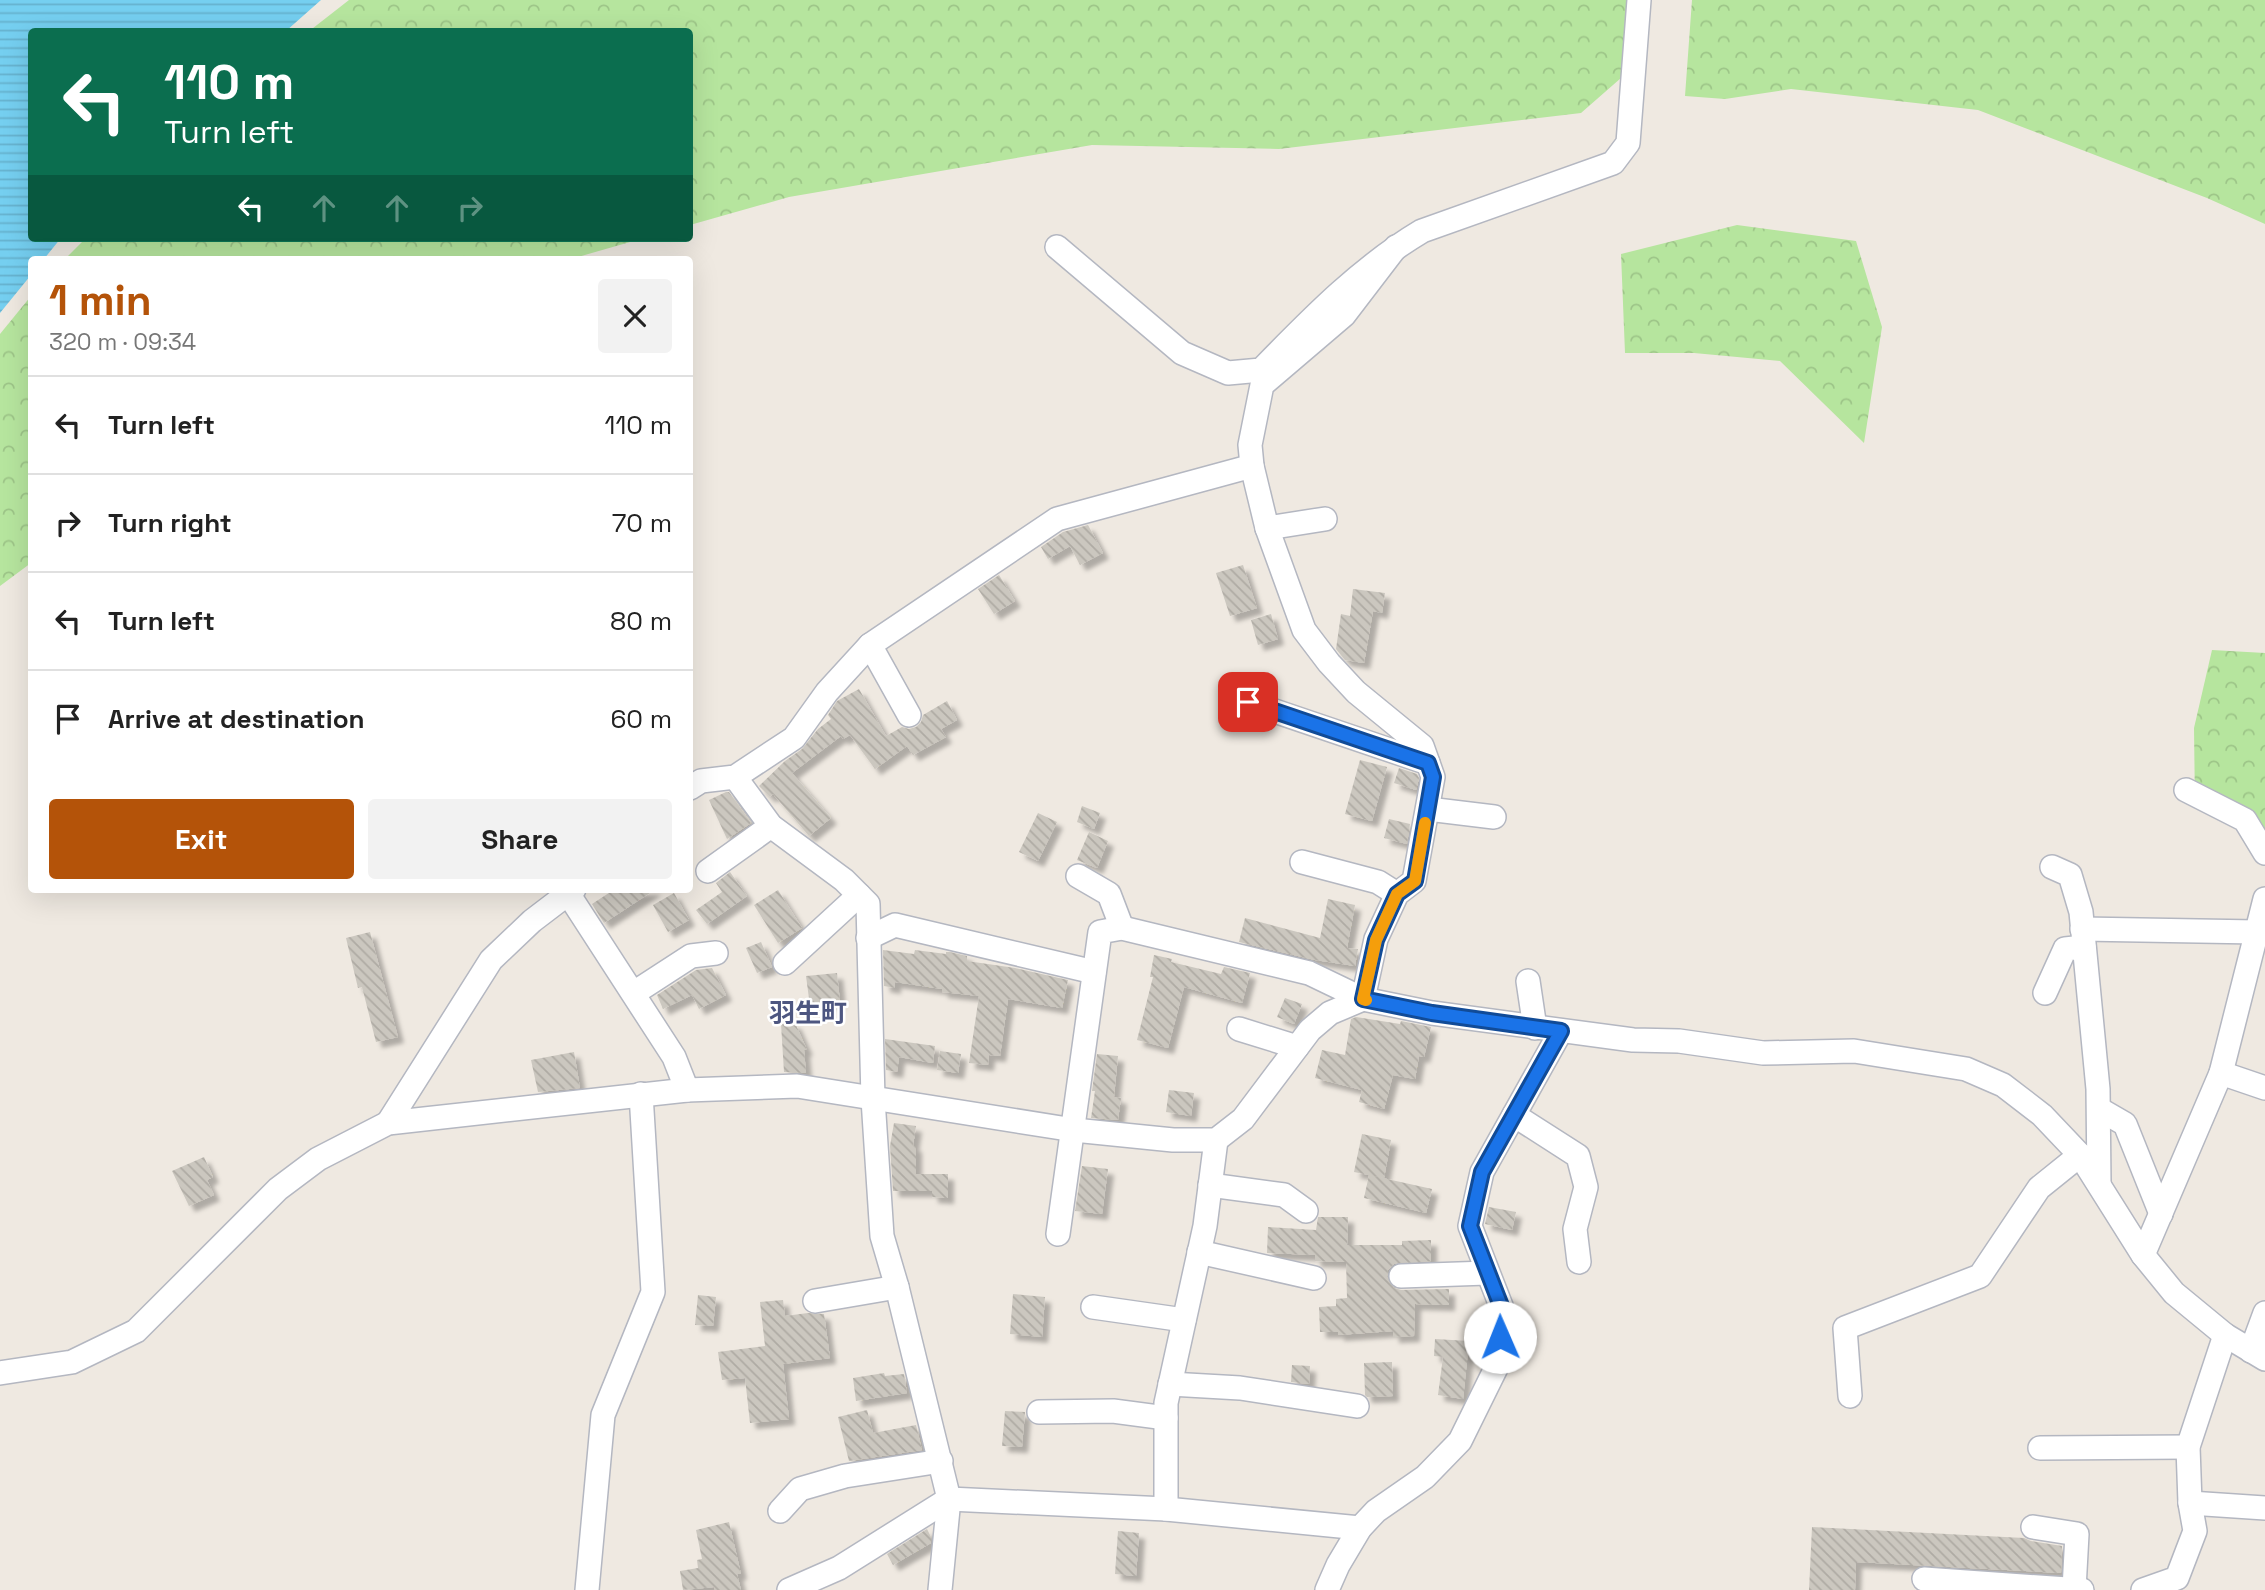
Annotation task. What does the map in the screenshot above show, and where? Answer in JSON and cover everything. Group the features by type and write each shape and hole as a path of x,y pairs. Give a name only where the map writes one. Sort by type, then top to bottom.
{"street":[{"path":"1056,247 1181,353 1228,373 1261,370 1327,302 1396,247 1422,231 1613,163 1628,143 1639,0"},
{"path":"1363,999 1376,940 1397,894 1415,881 1433,777 1422,746 1356,692 1304,631 1267,528 1252,466 1250,445 1262,385 1344,315 1396,247"},
{"path":"693,786 702,781 735,777 794,738 827,692 870,645 1057,519 1252,466"},
{"path":"1267,528 1325,519"},
{"path":"870,645 909,715"},
{"path":"1248,702 1428,763"},
{"path":"735,777 771,826 844,880 867,904 873,1099 882,1236 949,1499 940,1590"},
{"path":"2186,790 2245,820 2265,853"},
{"path":"1427,809 1494,817"},
{"path":"708,872 771,826"},
{"path":"1302,862 1378,883 1397,894"},
{"path":"2052,867 2070,875 2081,912 2098,1089 2099,1184"},
{"path":"1078,876 1109,894 1122,928"},
{"path":"388,1123 491,960 533,921 571,893"},
{"path":"573,893 674,1057 687,1090"},
{"path":"785,963 859,895"},
{"path":"2143,1255 2221,1073 2265,899"},
{"path":"867,938 895,925 1094,972"},
{"path":"1058,1234 1100,932 1122,928 1309,973 1363,999 1432,1013 1633,1040 1679,1041 1763,1053 1854,1051 1966,1069 2003,1085 2042,1115 2080,1155 2143,1255 2174,1293 2225,1335 2258,1355 2265,1313"},
{"path":"2045,993 2065,949 2083,938 2256,932"},
{"path":"634,993 691,956 716,953"},
{"path":"1528,981 1535,1028"},
{"path":"0,1373 72,1362 136,1331 278,1189 318,1159 388,1123 641,1094 797,1086 1074,1130 1173,1140 1216,1140 1243,1119 1310,1030 1330,1013 1363,999"},
{"path":"1238,1029 1297,1047"},
{"path":"1327,1590 1360,1528 1376,1511 1425,1477 1460,1441 1498,1364 1503,1311 1470,1226 1482,1172 1561,1031"},
{"path":"2221,1073 2265,1088"},
{"path":"587,1590 603,1415 653,1292 641,1094"},
{"path":"2098,1109 2125,1124 2161,1214"},
{"path":"1514,1115 1578,1156 1586,1187 1576,1229 1579,1262"},
{"path":"1166,1509 1166,1403 1199,1252 1216,1140"},
{"path":"1850,1396 1844,1328 1980,1276 2039,1188 2080,1155"},
{"path":"1210,1185 1284,1195 1306,1211"},
{"path":"1199,1252 1314,1278"},
{"path":"1401,1276 1487,1273"},
{"path":"815,1301 897,1287"},
{"path":"1093,1307 1184,1320"},
{"path":"2143,1590 2177,1577 2195,1531 2190,1503 2188,1447 2225,1335"},
{"path":"1170,1384 1240,1388 1357,1406"},
{"path":"1039,1412 1113,1410 1166,1418"},
{"path":"2040,1448 2188,1447"},
{"path":"780,1511 800,1489 845,1476 941,1461"},
{"path":"789,1590 839,1568 949,1499 1166,1509 1360,1528"},
{"path":"2190,1503 2265,1507"},
{"path":"1924,1579 2078,1590 2077,1534 2033,1527"}],"green space":[{"path":"349,0 1637,0 1637,64 1581,113 1279,149 1092,145 789,197 693,224 693,28 313,28"},
{"path":"1692,0 2265,0 2265,224 2207,198 1978,110 1791,89 1725,99 1685,96"},
{"path":"1737,225 1856,241 1882,327 1864,443 1780,361 1694,353 1625,353 1621,254"},
{"path":"82,242 630,242 581,256 68,256"},
{"path":"28,300 28,565 0,586 0,334"},
{"path":"2212,650 2265,653 2265,843 2195,806 2194,728"}],"water":[{"path":"0,0 321,0 289,28 28,28 28,242 58,242 46,256 28,256 28,279 0,313"}],"building":[{"path":"1088,525 1103,553 1080,565 1070,546 1048,559 1041,547 1063,532"},
{"path":"1243,565 1257,608 1230,616 1216,573"},
{"path":"999,575 1015,601 994,614 978,589"},
{"path":"1353,589 1385,593 1382,613 1373,611 1364,663 1345,660 1336,649 1341,614 1350,616"},
{"path":"1271,614 1278,639 1258,645 1251,620"},
{"path":"859,689 886,736 902,727 916,727 923,715 947,701 957,720 941,729 946,737 913,755 907,746 875,769 850,735 843,739 841,736 792,773 831,818 809,836 773,794 770,797 759,786 802,749 818,729 831,719 828,715 837,701"},
{"path":"1360,760 1387,767 1372,821 1345,814"},
{"path":"1399,768 1417,774 1419,778 1416,790 1394,783"},
{"path":"729,792 751,823 727,839 709,800"},
{"path":"1082,806 1100,813 1094,829 1077,822"},
{"path":"1038,813 1057,822 1038,861 1019,852"},
{"path":"1389,819 1410,824 1407,844 1384,838"},
{"path":"1089,832 1108,841 1097,868 1077,860"},
{"path":"730,872 747,896 707,924 696,910 722,892 716,883"},
{"path":"778,890 802,928 778,943 754,905"},
{"path":"609,893 650,893 604,923 592,904"},
{"path":"674,893 689,920 668,932 653,905"},
{"path":"1328,899 1355,905 1347,948 1358,949 1355,966 1315,960 1239,942 1245,918 1320,938"},
{"path":"370,932 398,1037 376,1042 362,987 358,988 346,938"},
{"path":"761,942 772,967 757,973 746,948"},
{"path":"883,950 914,954 915,950 946,954 950,952 967,956 967,961 1068,980 1062,1008 1008,999 1000,1056 989,1055 988,1065 969,1063 979,996 942,992 942,989 895,982 895,988 884,986"},
{"path":"1154,955 1221,974 1224,967 1250,973 1242,1003 1184,987 1168,1048 1137,1040 1153,977 1150,977"},
{"path":"712,968 726,995 699,1009 692,995 663,1009 657,995 696,970"},
{"path":"837,973 840,1002 810,1006 806,976"},
{"path":"1285,998 1302,1004 1294,1024 1277,1017"},
{"path":"1356,1017 1431,1027 1424,1057 1419,1056 1415,1079 1393,1075 1384,1109 1359,1102 1362,1090 1315,1078 1322,1050 1345,1055 1351,1019"},
{"path":"795,1023 807,1050 804,1050 806,1073 784,1072 781,1024"},
{"path":"885,1039 935,1046 933,1063 899,1057 897,1072 886,1070"},
{"path":"940,1051 961,1054 958,1073 937,1070"},
{"path":"574,1052 580,1088 538,1092 531,1060"},
{"path":"1097,1054 1118,1056 1114,1097 1121,1098 1118,1120 1091,1118"},
{"path":"1169,1090 1194,1093 1191,1116 1166,1112"},
{"path":"894,1123 916,1126 913,1146 916,1146 916,1174 948,1174 948,1198 932,1197 932,1191 893,1191 890,1146"},
{"path":"1362,1134 1391,1140 1384,1178 1354,1172"},
{"path":"204,1157 213,1177 207,1180 214,1195 189,1206 172,1171"},
{"path":"1082,1166 1108,1169 1102,1214 1075,1211"},
{"path":"1369,1175 1432,1189 1426,1213 1364,1198"},
{"path":"1489,1207 1516,1212 1512,1230 1485,1224"},
{"path":"1318,1217 1348,1217 1347,1245 1402,1245 1402,1241 1431,1240 1431,1261 1394,1264 1388,1270 1387,1277 1394,1288 1401,1290 1449,1289 1449,1305 1415,1304 1414,1336 1393,1337 1393,1331 1338,1335 1338,1332 1320,1332 1319,1307 1336,1306 1336,1299 1347,1298 1346,1262 1315,1261 1315,1255 1267,1253 1268,1227 1316,1230"},
{"path":"1013,1294 1045,1297 1042,1337 1010,1334"},
{"path":"698,1295 716,1297 713,1326 695,1325"},
{"path":"783,1300 785,1316 824,1314 830,1358 783,1364 789,1419 750,1423 745,1378 722,1380 718,1352 765,1346 760,1302"},
{"path":"1435,1339 1469,1341 1463,1399 1438,1395 1443,1357 1434,1356"},
{"path":"1392,1362 1393,1396 1367,1397 1364,1363"},
{"path":"1292,1365 1310,1366 1309,1384 1291,1382"},
{"path":"884,1373 885,1376 904,1374 907,1393 856,1401 853,1378"},
{"path":"867,1410 873,1433 916,1425 922,1450 849,1461 838,1417"},
{"path":"1005,1411 1025,1412 1022,1447 1002,1446"},
{"path":"729,1522 741,1574 737,1574 741,1590 715,1590 714,1587 683,1590 680,1571 698,1568 697,1560 702,1559 696,1530"},
{"path":"1812,1527 2024,1538 2062,1546 2061,1573 1856,1562 1855,1590 1809,1590"},
{"path":"927,1529 931,1543 893,1565 887,1554"},
{"path":"1118,1531 1139,1533 1136,1576 1115,1574"}],"slow traffic":[{"path":"1366,1000 1363,999 1376,940 1397,894 1415,881 1425,823"}],"district":[{"name":"羽生町","path":"808,1013"}],"route":[{"path":"1248,702 1428,763 1433,777 1415,881 1397,894 1376,940 1363,999 1432,1013 1561,1031 1482,1172 1470,1226 1503,1311 1500,1337"}]}
